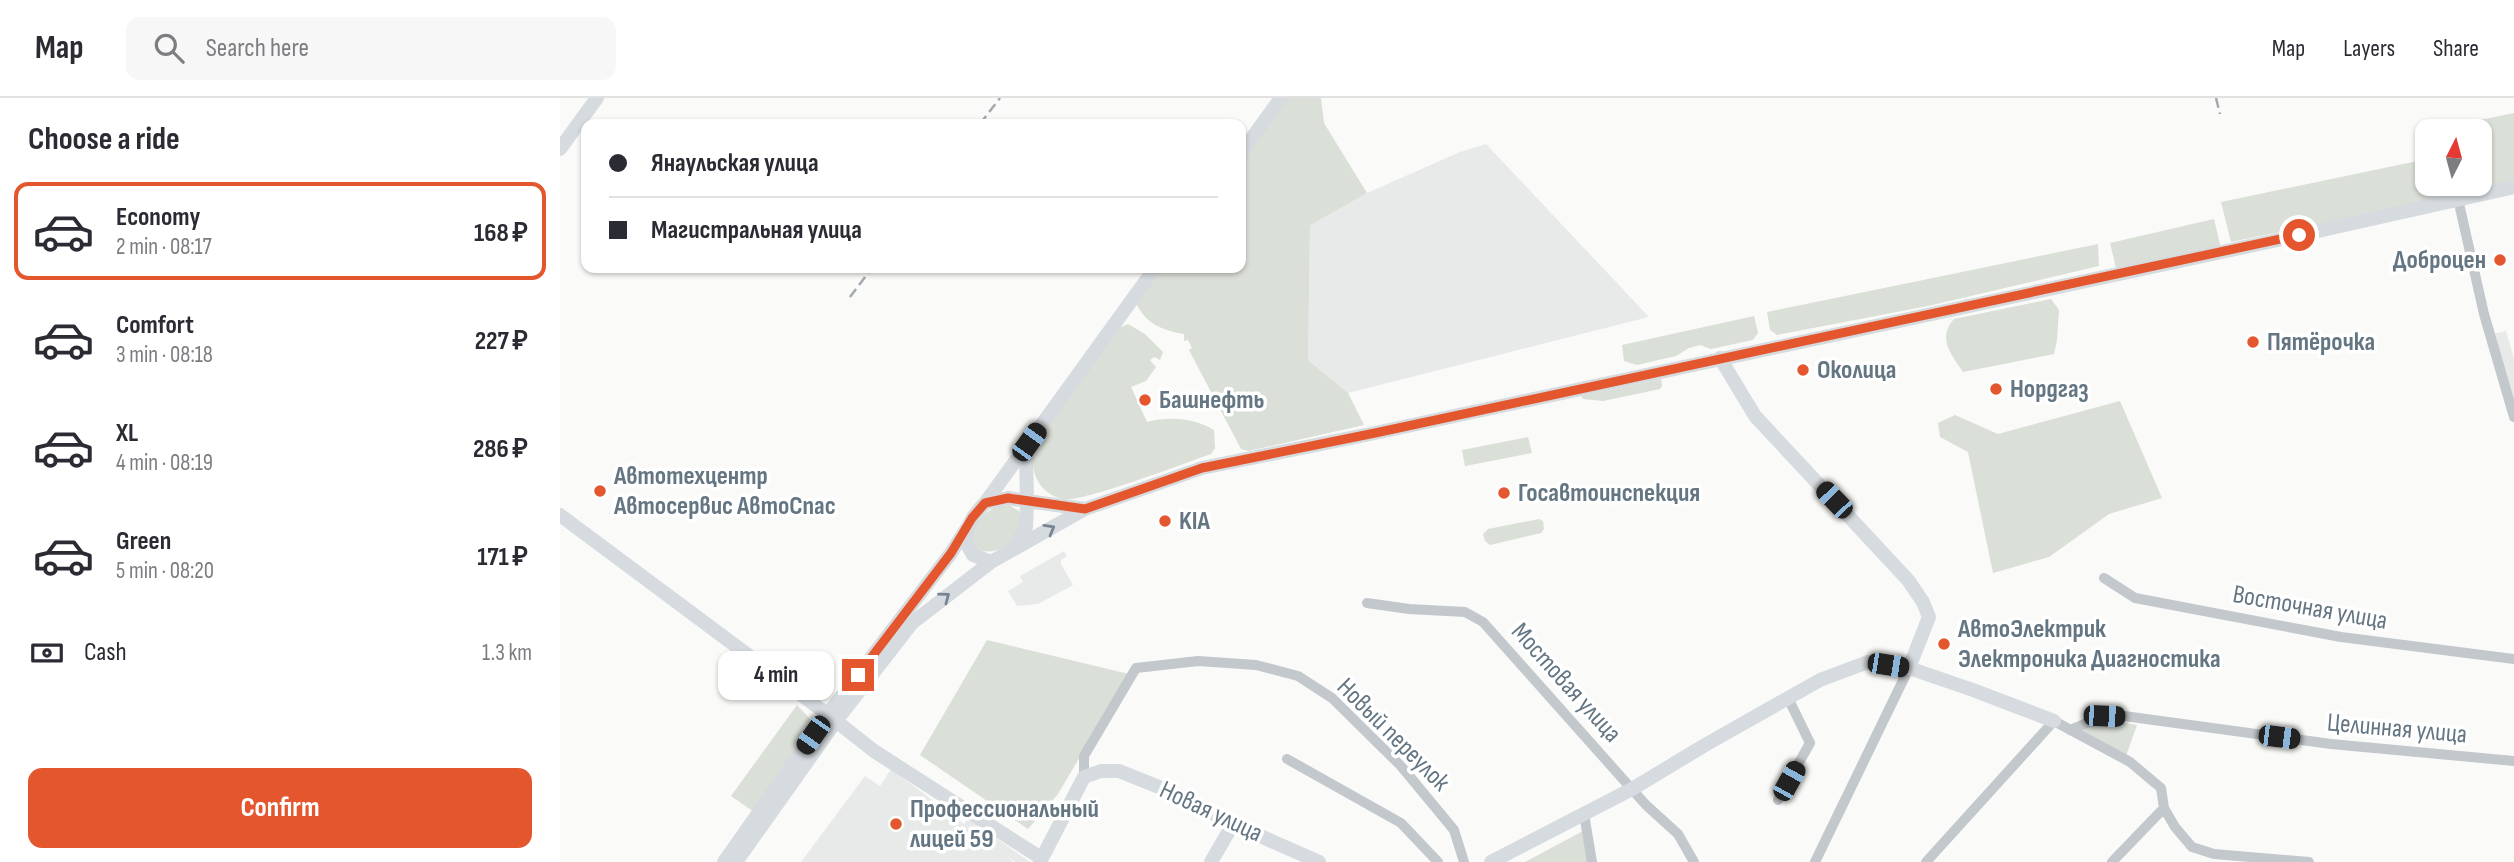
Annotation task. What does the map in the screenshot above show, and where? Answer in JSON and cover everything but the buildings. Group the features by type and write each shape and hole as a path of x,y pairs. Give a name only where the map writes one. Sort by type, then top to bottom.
{"main road":[{"path":"582,119 597,98"},
{"path":"1246,146 1281,98"},
{"path":"560,149 581,120"},
{"path":"736,862 832,717 912,622 992,562 1085,509 1202,468 2514,187"},
{"path":"724,862 951,553 1151,273"},
{"path":"1720,358 1755,415 1895,566 1923,602 1929,618 1909,668"},
{"path":"1014,549 1026,527 1026,457 1029,442"},
{"path":"985,503 1008,498 1085,509"},
{"path":"560,515 874,751 1041,860 1084,777"},
{"path":"967,528 966,541 973,555 992,562"},
{"path":"1491,862 1632,789 1820,680 1868,662 1909,668 2054,721"},
{"name":"Новая улица","path":"1084,777 1101,771 1119,771 1174,793 1233,824 1319,862"},
{"path":"1211,862 1233,824"}],"street":[{"path":"2458,199 2484,314 2514,417"},
{"name":"Восточная улица","path":"2104,578 2135,598 2341,637 2514,659"},
{"name":"Мостовая улица","path":"1367,603 1409,609 1465,612 1483,622 1632,789 1678,834 1695,862"},
{"name":"Новый переулок","path":"1084,777 1084,756 1136,668 1198,661 1256,665 1298,676 1332,698 1401,766 1454,830 1464,862"},
{"path":"1815,862 1909,668"},
{"path":"1778,800 1810,743 1788,698"},
{"name":"Целинная улица","path":"2070,730 2104,716 2124,716 2331,744 2514,761"},
{"path":"1926,862 2054,721 2130,762 2161,788 2164,808 2175,827 2192,847 2214,854 2264,861 2309,862"},
{"path":"1287,759 1401,823 1438,862"},
{"path":"2112,862 2164,808"},
{"path":"1584,814 1592,862"}],"shaded area":[{"path":"1286,98 1321,98 1324,123 1367,193 1310,225 1308,360 1348,393 1364,425 1249,451 1241,449 1189,350 1192,348 1188,340 1184,341 1184,334 1156,325 1136,303 1158,273 1246,273 1246,152"},
{"path":"2514,113 2514,184 2492,189 2492,119 2484,119"},
{"path":"1486,144 1649,317 1348,393 1308,360 1310,224 1367,193 1460,152"},
{"path":"2415,162 2415,196 2455,196 2231,242 2221,202"},
{"path":"2214,219 2221,248 2117,272 2110,243"},
{"path":"2098,244 2099,266 1928,306 1777,335 1770,330 1767,312"},
{"path":"2051,299 2059,310 2054,354 1963,372 1950,352 1946,339 1954,319"},
{"path":"1754,316 1758,333 1753,340 1711,349 1700,345 1676,356 1637,365 1624,361 1622,345"},
{"path":"1128,324 1145,334 1163,352 1160,360 1154,357 1150,360 1156,367 1146,381 1131,387 1147,422 1173,419 1198,423 1214,430 1215,448 1211,454 1111,489 1072,499 1053,496 1036,478 1034,444 1119,328"},
{"path":"2506,331 2514,358 2514,403 2493,334"},
{"path":"1661,379 1660,389 1603,401 1583,399 1581,396"},
{"path":"2120,401 2162,498 2109,514 2049,557 1993,573 1968,452 1940,437 1938,423 1955,415 1998,434"},
{"path":"1528,437 1532,453 1465,466 1462,450"},
{"path":"1009,505 1019,511 1020,527 1014,539 1004,547 992,551 981,551 974,546 971,537 980,519 990,510"},
{"path":"1539,519 1543,521 1544,529 1541,533 1490,545 1485,541 1483,534 1488,529"},
{"path":"1064,551 1067,556 1061,560 1061,564 1073,585 1038,604 1017,606 1008,591 1023,582 1020,576"},
{"path":"987,640 1129,674 1058,794 1028,829 920,755"},
{"path":"797,705 810,719 803,742 754,812 731,796"},
{"path":"2107,720 2137,725 2126,756 2078,731"},
{"name":"Профессиональный лицей 59","path":"891,769 964,824 968,818 1030,862 1015,862 1006,855 1013,862 801,862 865,776 880,786"},
{"path":"1583,831 1588,862 1525,862"}],"railway":[{"path":"984,119 1000,98"},
{"path":"2216,98 2220,114"},
{"path":"850,297 868,273"}],"place":[{"name":"Доброцен","path":"2500,260"},
{"name":"Пятёрочка","path":"2253,342"},
{"name":"Околица","path":"1803,370"},
{"name":"Нордгаз","path":"1996,389"},
{"name":"Башнефть","path":"1145,400"},
{"name":"Автотехцентр Автосервис АвтоСпас","path":"600,491"},
{"name":"Госавтоинспекция","path":"1504,493"},
{"name":"KIA","path":"1165,521"},
{"name":"АвтоЭлектрик Электроника Диагностика","path":"1944,644"},
{"name":"Профессиональный лицей 59","path":"896,824"}],"route":[{"path":"858,675 951,553 972,518 985,503 1008,498 1085,509 1202,468 2299,235"}]}
